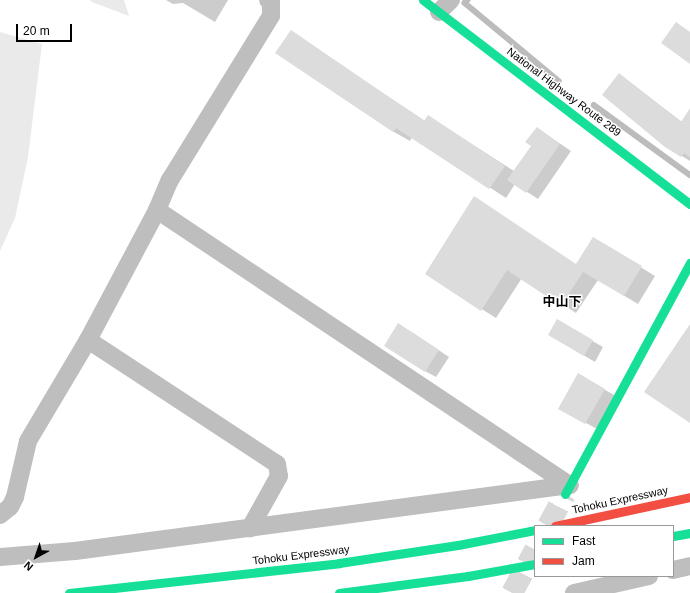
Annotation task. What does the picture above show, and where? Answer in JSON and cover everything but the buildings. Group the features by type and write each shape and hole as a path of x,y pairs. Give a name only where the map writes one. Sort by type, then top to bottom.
{"main road":[{"name":"National Highway Route 289","path":"423,0 445,6 690,204"},
{"path":"568,490 690,263"},
{"name":"Tohoku Expressway","path":"560,525 690,496"},
{"name":"Tohoku Expressway","path":"69,593 339,563 458,545 534,530"},
{"path":"674,536 690,532"},
{"path":"339,593 468,576 534,564"}],"street":[{"path":"0,515 10,507 15,497 28,441 88,340 157,210 170,180 271,16 271,3 268,0"},
{"path":"157,210 568,490"},
{"path":"88,340 277,464 279,476 250,528"},
{"path":"0,557 75,551 250,528 568,490"},
{"path":"674,570 690,566"},
{"path":"574,593 645,577"}],"shaded area":[{"path":"90,0 124,0 129,16 92,2"},
{"path":"0,32 42,44 28,157 15,218 0,251"}],"waterway":[{"path":"468,0 465,3 559,81"},
{"path":"594,105 690,175"}],"tunnel":[{"path":"549,525 565,494"},
{"path":"512,593 534,552"}],"traffic: fast":[{"path":"423,0 690,204"},
{"path":"565,494 690,263"},
{"path":"69,593 339,563 458,545 534,530"},
{"path":"674,536 690,533"},
{"path":"339,593 468,576 534,564"}],"traffic: jam":[{"path":"560,525 690,497"}],"district":[{"name":"中山下","path":"562,302"}]}
